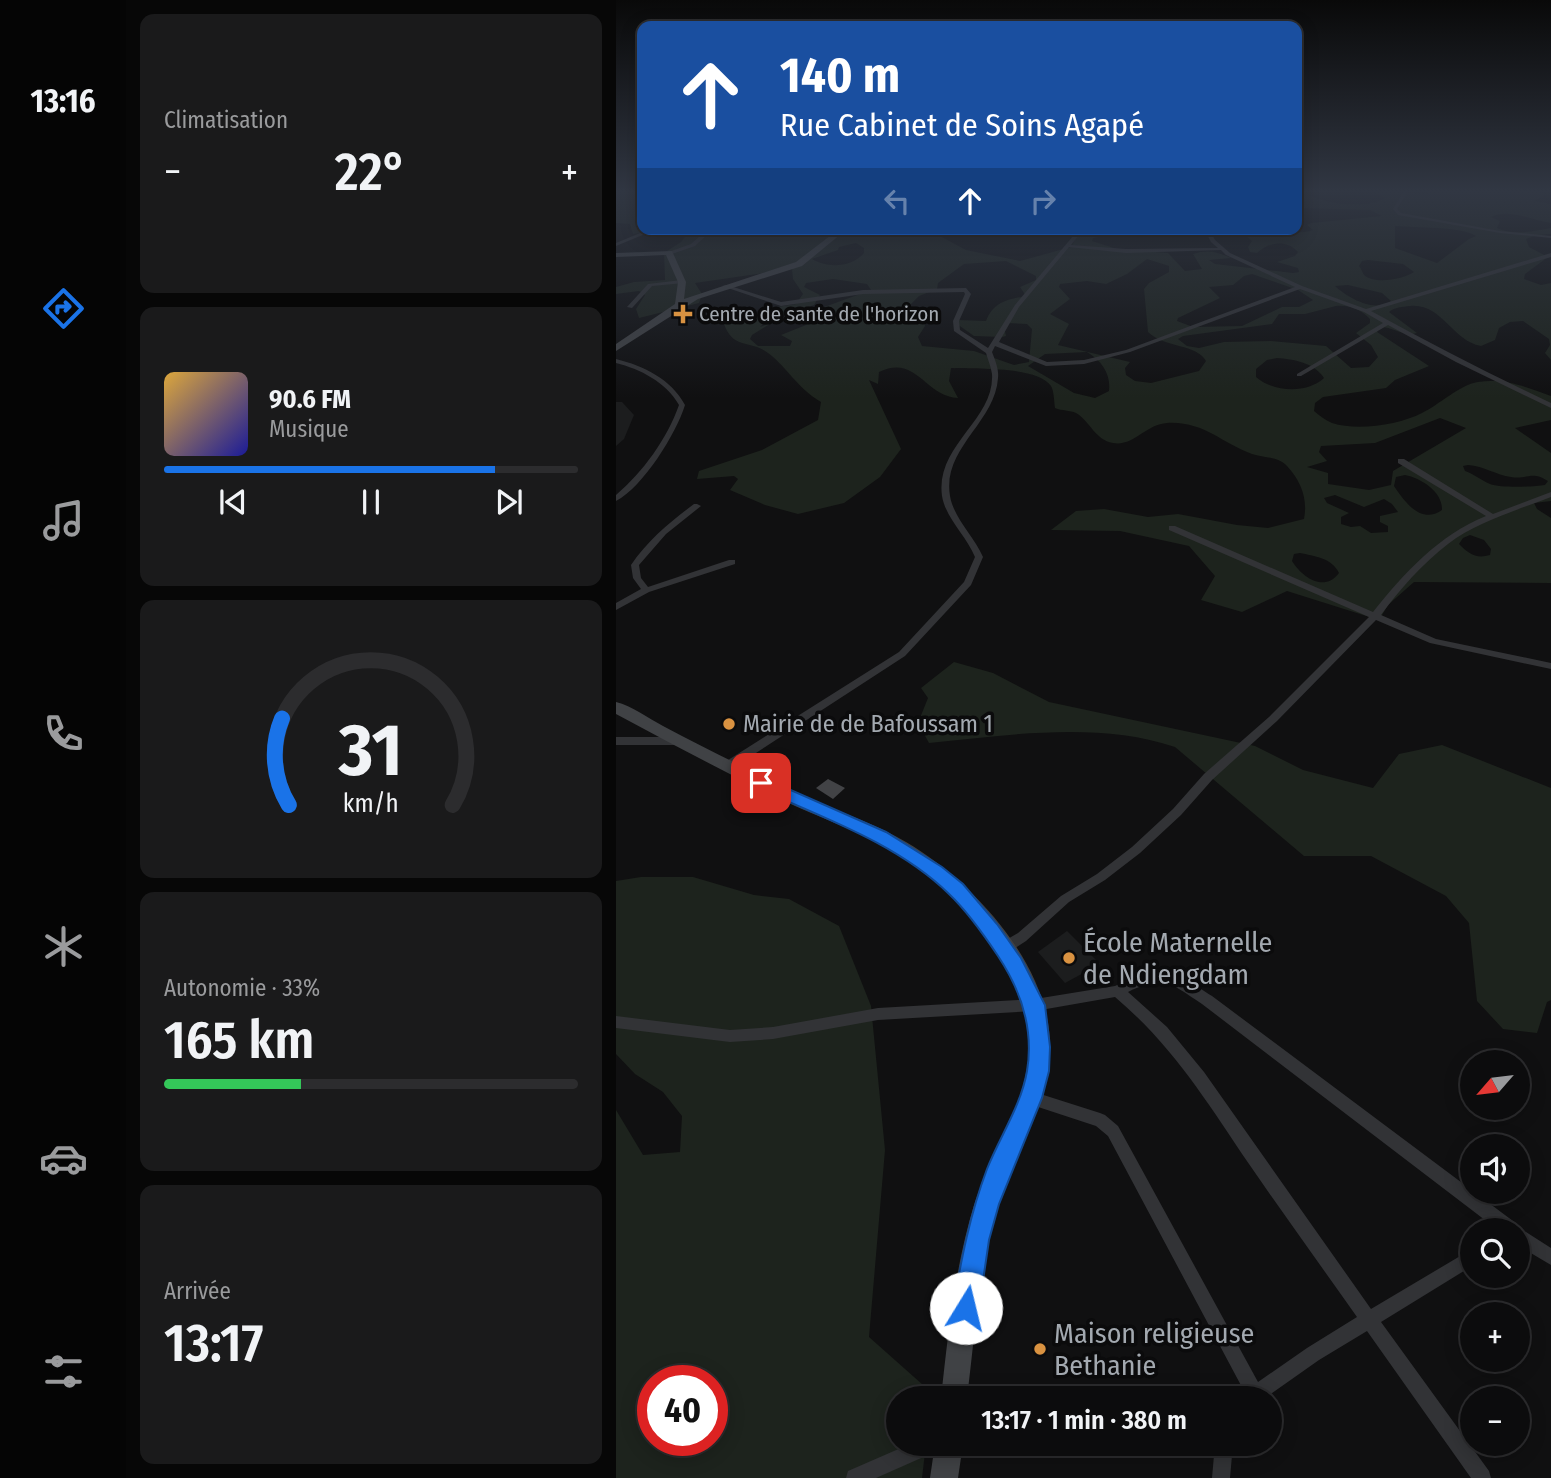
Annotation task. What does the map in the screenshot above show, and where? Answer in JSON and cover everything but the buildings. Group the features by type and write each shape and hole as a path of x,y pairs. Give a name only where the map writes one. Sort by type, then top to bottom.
{"street":[{"path":"672,260 682,282 679,305"},
{"path":"616,348 679,305 725,286 768,275 804,260"},
{"path":"989,352 1017,306 1058,260"},
{"path":"1244,260 1300,287 1366,310 1458,361 1551,406"},
{"path":"1366,310 1534,260"},
{"path":"630,307 650,285 682,282"},
{"path":"725,286 781,304 863,292 967,290 968,294 956,321 957,331 989,352 995,379 989,401 953,458 945,483 953,520 975,545 979,557 968,583 902,654 729,765"},
{"path":"995,344 1046,365 1084,362 1128,351 1300,287"},
{"path":"1299,375 1389,322"},
{"path":"616,361 634,366 662,383 682,405 677,421 648,465 616,499"},
{"path":"1401,461 1493,517"},
{"path":"1004,948 1022,937 1065,900 1136,850 1177,813 1208,777 1273,719 1376,616 1402,581 1446,541 1493,517 1551,494"},
{"path":"646,590 637,578 635,565 645,550 671,524 697,506"},
{"path":"1172,528 1443,645 1551,666"},
{"path":"616,607 646,590 732,562"},
{"path":"616,707 674,741 901,848 957,890 976,910 1004,948 1035,1005 1040,1047 1031,1098 999,1170 977,1240 956,1386"},
{"path":"616,741 674,741"},
{"path":"616,1023 730,1036 773,1033 878,1014 1035,1005 1117,991 1152,975 1174,980 1207,1000 1495,1218"},
{"path":"1117,991 1159,1026 1193,1066 1257,1163 1482,1478"},
{"path":"1031,1098 1100,1120 1113,1131 1247,1386"},
{"path":"1530,1243 1551,1257"},
{"path":"1267,1386 1313,1354 1460,1264"},
{"path":"855,1478 904,1456"},
{"path":"943,1478 947,1456"},
{"path":"1221,1478 1223,1456"}],"shaded area":[{"path":"664,260 814,260 839,265 856,260 1146,260 1127,274 1106,284 1087,281 1060,284 1059,287 1070,299 1050,314 1069,324 1058,345 1130,362 1125,368 1126,375 1135,381 1151,383 1199,371 1206,361 1196,352 1163,341 1148,332 1144,289 1149,283 1169,272 1169,266 1150,260 1175,260 1185,271 1202,269 1197,260 1209,260 1215,264 1299,272 1298,268 1277,262 1283,260 1429,260 1437,263 1441,260 1544,260 1525,274 1524,279 1541,285 1551,283 1551,360 1545,353 1550,345 1549,339 1523,321 1510,322 1499,328 1495,340 1481,346 1462,337 1431,310 1399,307 1389,312 1417,333 1407,334 1380,327 1377,332 1429,366 1395,380 1386,388 1323,397 1315,403 1314,411 1329,422 1365,427 1390,424 1413,417 1464,387 1478,382 1515,384 1551,396 1551,420 1515,428 1551,453 1551,501 1534,503 1537,509 1551,518 1551,583 1414,582 1388,605 1379,620 1287,591 1242,612 1201,600 1215,576 1189,546 1120,531 1051,530 1076,511 1104,509 1148,517 1178,514 1268,528 1304,519 1302,491 1287,466 1275,459 1241,449 1202,429 1180,423 1159,424 1127,442 1107,441 1076,413 1055,408 1052,388 1044,380 1033,375 1005,370 951,368 949,381 958,398 937,391 903,368 879,372 878,384 869,380 901,449 880,477 844,503 798,514 765,505 730,490 738,479 734,476 697,479 699,471 762,450 818,420 821,402 805,391 768,353 732,338 724,324 771,308 796,304 803,294 793,279 792,269 695,283 702,294 699,303 639,318 636,309 645,295 639,291 616,294 616,287 634,282 665,280","holes":["1368,260 1403,264 1414,272 1397,279 1375,280 1364,275 1359,266 1362,261","1006,261 1036,276 1036,280 1020,287 1026,296 1007,300 997,306 986,321 958,320 957,324 974,336 1002,337 1006,336 1004,327 1007,323 1027,324 1032,329 1029,362 1014,365 974,351 922,346 918,337 925,326 924,322 890,321 894,309 910,305 919,296 937,289 938,283 964,264","1252,274 1298,290 1313,300 1299,307 1282,307 1242,326 1193,327 1177,321 1178,318 1220,298 1209,287 1233,285 1244,276","833,279 867,284 871,290 816,310 806,325 781,335 792,341 790,346 758,346 750,339 773,322 760,327 767,320 814,305 820,295 804,287 806,283","1348,285 1382,293 1391,301 1370,305 1347,295 1335,286","1336,306 1359,310 1370,319 1370,323 1356,333 1371,345 1378,357 1369,367 1351,368 1326,346 1271,341 1224,342 1199,348 1187,346 1178,339 1183,336 1272,324 1279,314 1305,314","1087,352 1104,368 1109,379 1109,391 1095,398 1074,393 1028,366 1045,354","1277,358 1309,365 1324,378 1309,387 1281,388 1271,386 1256,377 1256,369 1267,360","1440,418 1466,428 1393,471 1391,485 1369,490 1328,484 1328,473 1307,467 1327,461 1319,452 1321,446 1375,443","1468,465 1511,477 1537,476 1548,481 1540,486 1501,486 1490,484 1465,471 1463,466","1405,475 1418,479 1439,497 1442,510 1427,515 1420,513 1408,505 1394,486 1396,477","1335,495 1364,507 1384,499 1398,512 1380,516 1380,522 1388,526 1388,532 1371,533 1360,526 1341,524 1341,517 1349,513 1327,503 1324,498","1470,535 1484,540 1491,549 1490,555 1473,555 1459,544 1463,538","1300,553 1317,557 1332,564 1339,573 1327,582 1320,582 1307,577 1292,561 1294,554"]},
{"path":"616,402 622,402 634,415 624,439 616,446"},
{"path":"954,662 993,673 1049,702 1255,746 1303,770 1373,788 1399,754 1442,745 1551,788 1551,1000 1547,1002 1537,1033 1503,1029 1477,1001 1469,923 1446,896 1371,856 1304,856 1175,747 1116,734 1085,732 1022,734 929,743 918,723 928,698 921,688"},
{"path":"641,877 693,877 754,895 789,899 839,926 871,1006 885,1150 869,1337 924,1386 886,1386 886,1456 925,1456 922,1478 616,1478 616,1110 643,1155 680,1152 682,1116 663,1092 635,1074 616,1054 616,881"},
{"name":"École Maternelle de Ndiengdam","path":"1067,931 1100,964 1065,983 1038,952"}],"place":[{"name":"Centre de sante de l'horizon","path":"683,314"},
{"name":"Mairie de de Bafoussam 1","path":"729,724"},
{"name":"École Maternelle de Ndiengdam","path":"1069,958"},
{"name":"Maison religieuse Bethanie","path":"1040,1349"}],"route":[{"path":"761,783 880,837 917,858 935,872 957,890 991,929 1024,981 1035,1005 1040,1047 1038,1071 1031,1098 987,1204 977,1240 966,1308"}]}
